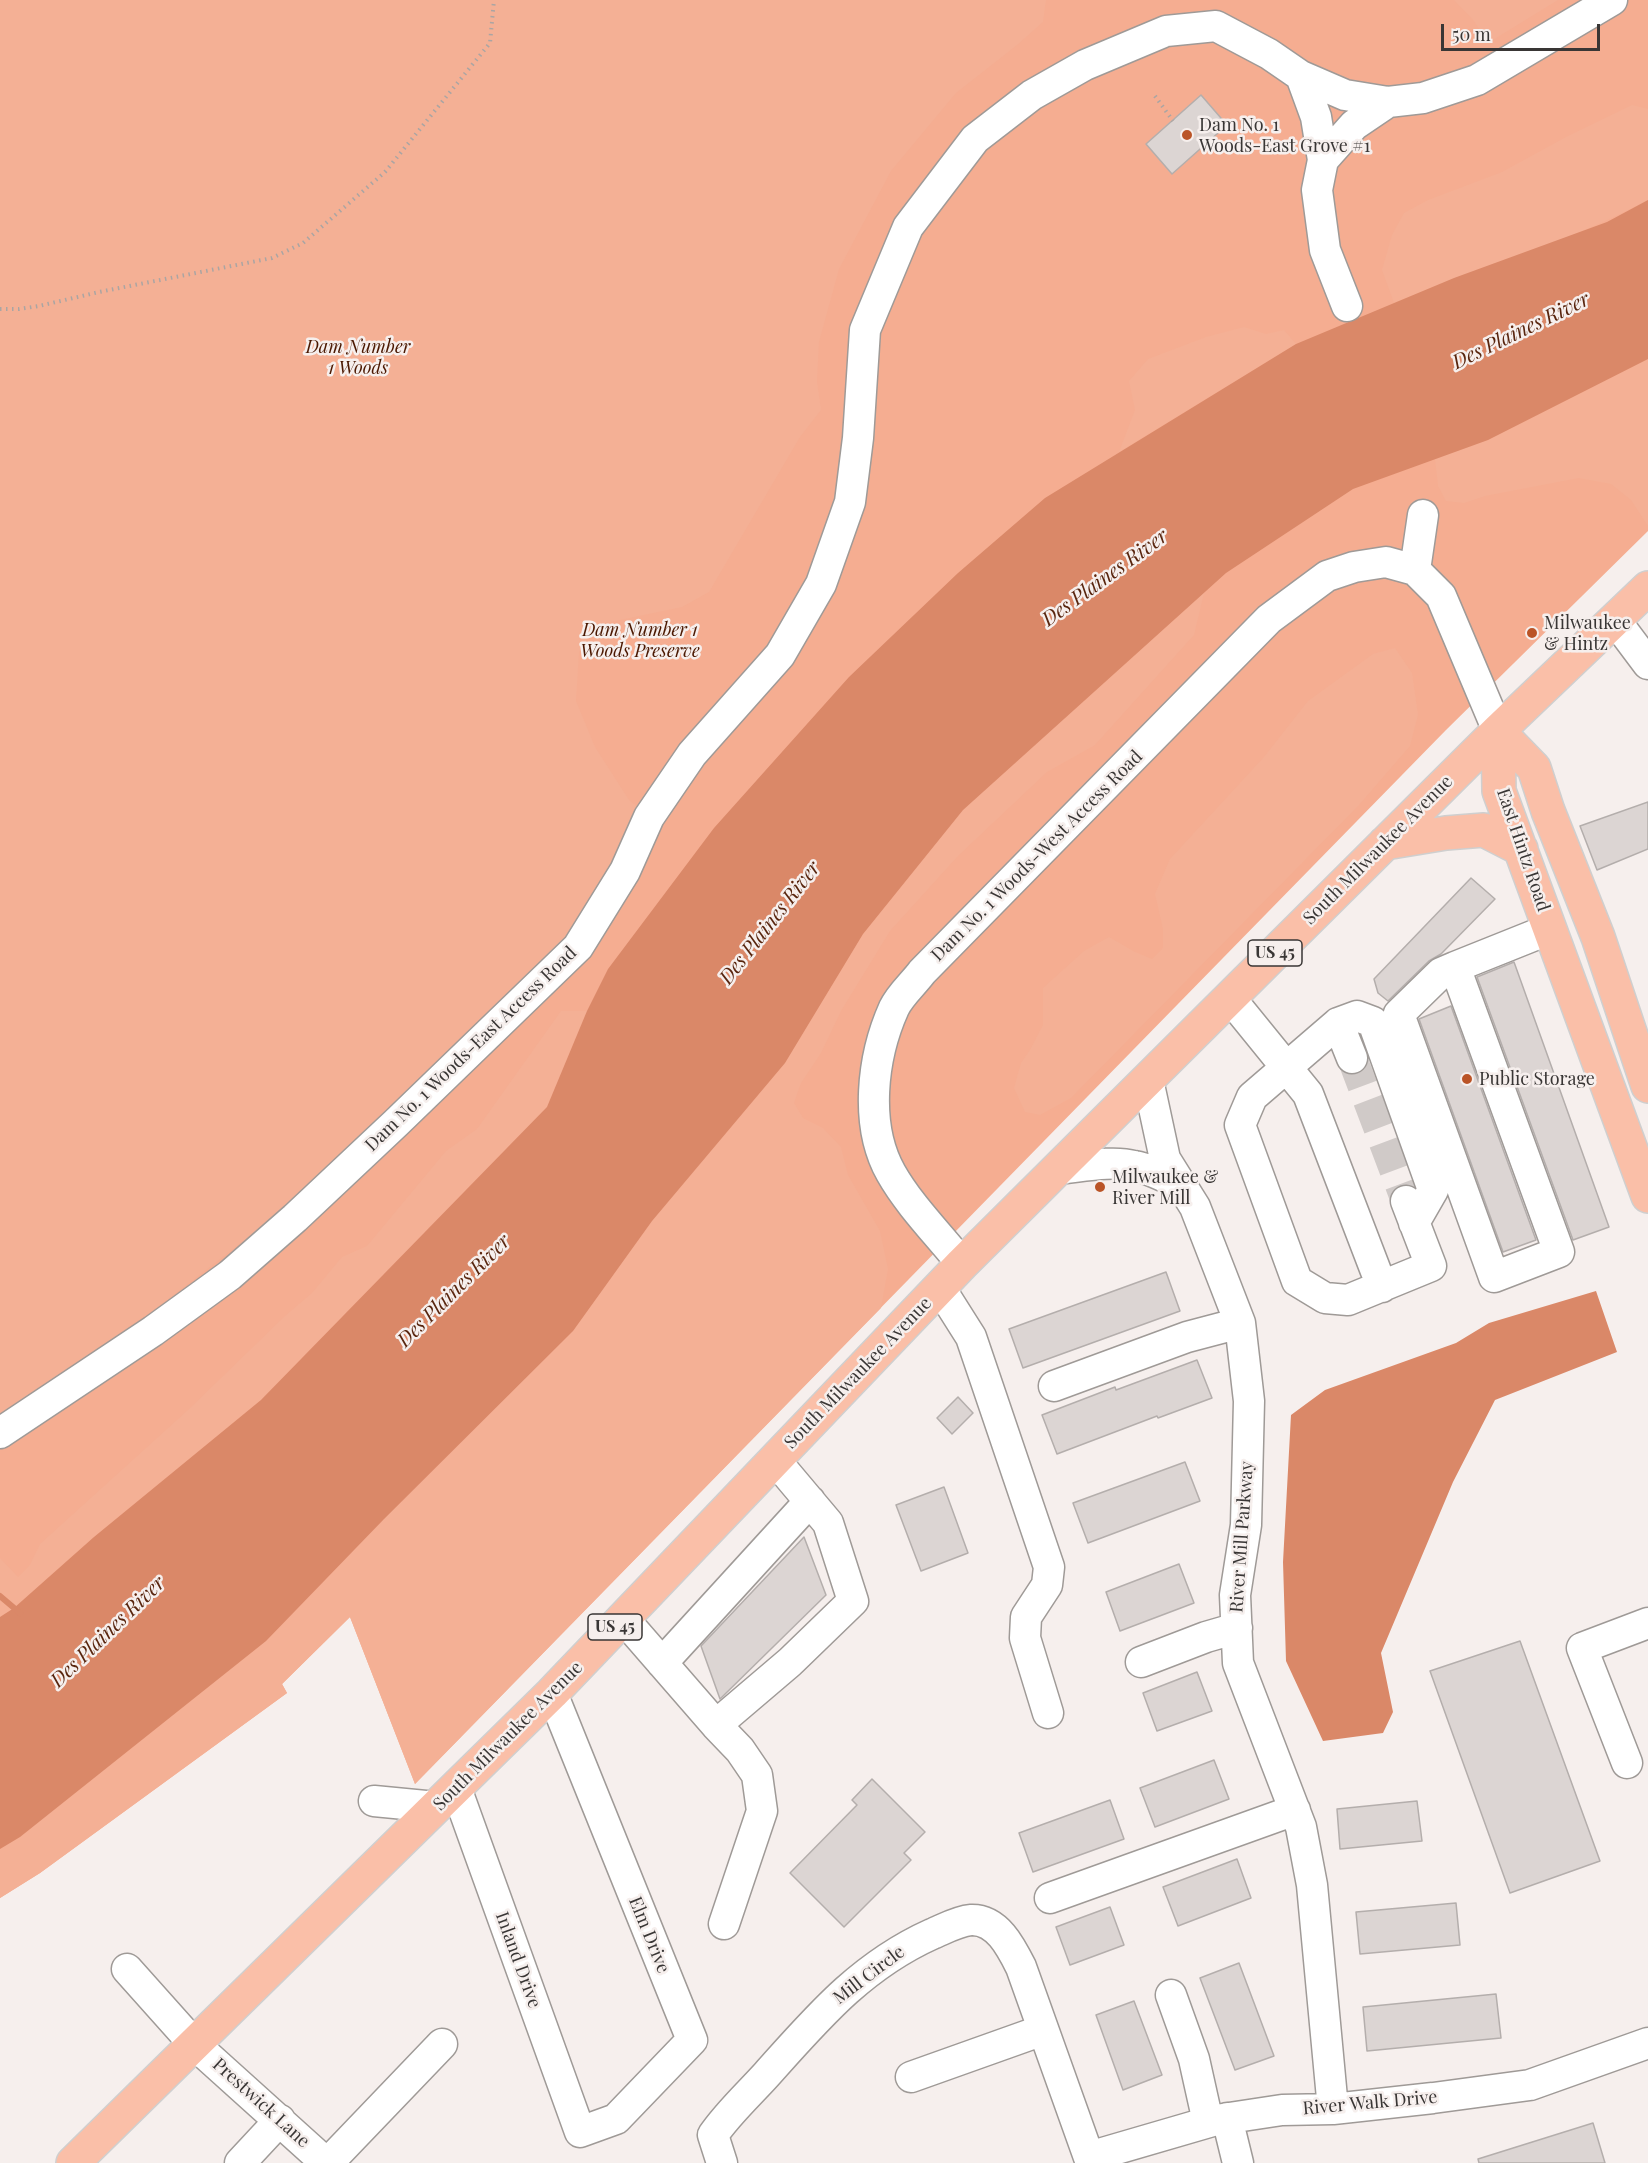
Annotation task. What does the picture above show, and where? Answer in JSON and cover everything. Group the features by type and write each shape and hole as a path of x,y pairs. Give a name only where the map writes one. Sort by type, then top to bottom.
{"main road":[{"name":"South Milwaukee Avenue","path":"73,2163 552,1693 962,1264 1057,1169 1498,731 1648,588"},
{"name":"East Hintz Road","path":"1498,731 1499,791 1648,1196"},
{"name":"East Hintz Road","path":"1498,731 1534,768 1548,811 1598,937 1648,1086"},
{"path":"1385,843 1446,833 1484,830 1521,849"}],"street":[{"name":"Dam No. 1 Woods-East Access Road","path":"0,1433 153,1331 230,1275 388,1131 578,947 625,871 649,817 693,754 780,655 821,584 850,502 858,438 865,330 908,227 975,139 1032,95 1085,65 1166,32 1216,26 1269,54 1301,76 1344,95 1388,102 1423,98 1478,80 1612,0"},
{"path":"1301,76 1316,117 1323,160 1317,190 1325,250 1347,306"},
{"name":"Dam No. 1 Woods-East Access Road","path":"1323,160 1354,125 1388,102"},
{"path":"1415,570 1423,515"},
{"name":"Dam No. 1 Woods-West Access Road","path":"962,1264 920,1213 891,1172 875,1129 874,1076 895,1007 922,972 1269,619 1326,576 1354,567 1386,562 1415,570 1442,596 1498,731"},
{"path":"1615,620 1648,664"},
{"path":"1455,967 1559,1251 1494,1277 1399,1014 1441,973 1455,967 1550,929"},
{"path":"1230,999 1308,1094 1382,1287"},
{"path":"1357,1016 1373,1022 1432,1190 1410,1212 1431,1266 1348,1300 1325,1298 1297,1281 1240,1125 1252,1097 1338,1023 1357,1016"},
{"path":"1338,1023 1352,1058"},
{"name":"River Mill Parkway","path":"1148,1080 1165,1159 1195,1207 1240,1323 1250,1401 1246,1525 1235,1594 1238,1663 1301,1827 1312,1885 1334,2109"},
{"path":"1057,1169 1132,1165 1162,1175 1179,1184"},
{"path":"939,1288 971,1337 1049,1567 1047,1585 1026,1617 1025,1638 1048,1713"},
{"path":"1054,1386 1187,1336 1240,1323"},
{"path":"716,1725 790,1662 853,1601 828,1523 775,1460"},
{"path":"662,1663 810,1501"},
{"path":"623,1618 740,1750 757,1775 762,1811 724,1924"},
{"path":"1628,1763 1582,1648 1648,1623"},
{"path":"1141,1662 1236,1628"},
{"name":"Elm Drive","path":"552,1693 692,2040 616,2119 580,2132"},
{"path":"374,1802 446,1797"},
{"name":"Inland Drive","path":"446,1797 580,2132"},
{"path":"1050,1898 1294,1810"},
{"name":"Mill Circle","path":"722,2163 713,2135 832,2002 881,1962 911,1943 949,1926 972,1920 990,1925 1001,1933 1021,1967 1090,2160"},
{"name":"Prestwick Lane","path":"127,1969 194,2044 327,2163"},
{"path":"1171,1995 1217,2120 1238,2163"},
{"path":"911,2077 1043,2030"},
{"name":"River Walk Drive","path":"1090,2160 1217,2120 1282,2110 1334,2109 1530,2085 1648,2043"},
{"path":"327,2163 442,2044"},
{"path":"240,2163 280,2120"}],"path":[{"path":"0,309 39,306 272,258 303,243 386,172 490,43 494,0"},
{"path":"1155,96 1173,121"}],"green space":[{"name":"Dam Number 1 Woods Preserve","path":"0,0 1648,0 1648,531 1446,730 415,1784 350,1617 282,1684 287,1693 40,1873 0,1898"},
{"name":"Dam Number 1 Woods","path":"0,0 1046,0 1043,22 956,93 891,171 839,269 819,342 817,382 821,410 800,437 709,592 682,607 596,625 579,652 576,701 595,747 629,800 640,809 602,882 551,958 273,1218 162,1304 0,1416"},
{"path":"1454,0 1558,0 1488,43 1474,21"},
{"path":"1632,105 1648,109 1648,200 1554,242 1394,303 1382,270 1392,235 1404,213 1428,200 1502,172"},
{"path":"1244,327 1266,334 1284,330 1296,344 1119,452 1135,410 1129,381 1148,359 1206,337"},
{"path":"1648,359 1648,526 1631,500 1611,484 1579,478 1485,496 1464,503 1446,501 1438,486 1435,459 1488,440"},
{"path":"1204,593 1194,635 1095,745 1047,772 958,856 890,931 841,1011 821,1053 801,1083 794,1103 803,1118 823,1128 841,1147 848,1175 880,1231 888,1269 881,1308 415,1784 350,1617 282,1684 287,1693 40,1873 0,1898 0,1849 20,1837 266,1641 384,1519 573,1331 652,1221 785,1063 863,934 963,810"},
{"path":"1395,648 1412,673 1418,715 1410,746 1359,805 1071,1098 1040,1115 1025,1112 1014,1088 1021,1063 1043,1025 1043,988 1084,951 1109,937 1152,959 1163,948 1163,929 1155,894 1170,859 1264,757 1308,701 1373,654"},
{"path":"561,1011 587,1011 547,1107 261,1400 94,1537 14,1608 0,1617 0,1558 18,1577 30,1565 40,1544 188,1410 285,1316 312,1293 342,1257 367,1246 446,1151 477,1129"}],"water":[{"name":"Des Plaines River","path":"1648,200 1648,359 1488,440 1353,489 1226,573 963,810 863,934 785,1063 652,1221 573,1331 384,1519 266,1641 20,1837 0,1849 0,1617 14,1608 94,1537 261,1400 547,1107 587,1011 608,969 714,828 849,677 958,573 1045,498 1296,344 1454,278 1607,222"},
{"path":"1596,1291 1617,1352 1495,1400 1453,1482 1381,1653 1393,1712 1383,1733 1323,1741 1286,1661 1283,1562 1291,1415 1325,1390 1456,1343 1489,1323"}],"building":[{"name":"Dam No. 1 Woods-East Grove #1","path":"1201,95 1227,125 1172,174 1146,144"},
{"path":"1648,802 1648,849 1597,870 1580,826"},
{"path":"1471,878 1495,899 1441,954 1429,961 1388,1001 1378,993 1374,979"},
{"path":"1514,962 1609,1227 1573,1240 1477,977"},
{"path":"1451,1006 1536,1240 1503,1252 1419,1019"},
{"path":"1166,1272 1180,1311 1023,1368 1009,1329"},
{"path":"1197,1360 1212,1398 1057,1454 1042,1415 1115,1387 1116,1390"},
{"path":"958,1397 973,1413 952,1434 937,1418"},
{"path":"1185,1462 1200,1501 1088,1543 1073,1503"},
{"path":"944,1487 968,1553 921,1571 896,1505"},
{"path":"804,1537 826,1595 720,1699 701,1646"},
{"path":"1179,1564 1194,1603 1120,1631 1106,1592"},
{"path":"1520,1641 1600,1861 1510,1893 1430,1671"},
{"path":"1197,1672 1212,1711 1157,1731 1143,1693"},
{"path":"1214,1760 1229,1799 1155,1827 1140,1788"},
{"path":"872,1779 925,1832 904,1853 911,1860 844,1927 790,1873 857,1805 852,1800"},
{"path":"1110,1800 1124,1839 1033,1872 1019,1833"},
{"path":"1417,1801 1422,1841 1340,1849 1337,1809"},
{"path":"1237,1859 1251,1898 1178,1926 1163,1887"},
{"path":"1456,1903 1460,1945 1360,1954 1356,1912"},
{"path":"1110,1907 1124,1945 1070,1965 1056,1927"},
{"path":"1239,1963 1274,2056 1235,2070 1200,1978"},
{"path":"1496,1994 1501,2038 1367,2051 1363,2007"},
{"path":"1134,2001 1162,2075 1123,2090 1096,2015"},
{"path":"1593,2123 1605,2163 1479,2163 1478,2159"}],"waterway":[{"path":"0,1596 20,1613"}],"tunnel":[{"path":"1352,1058 1406,1201"}],"place":[{"name":"Dam No. 1 Woods-East Grove #1","path":"1187,135"},
{"name":"Milwaukee & Hintz","path":"1532,633"},
{"name":"Public Storage","path":"1467,1079"},
{"name":"Milwaukee & River Mill","path":"1100,1187"}]}
